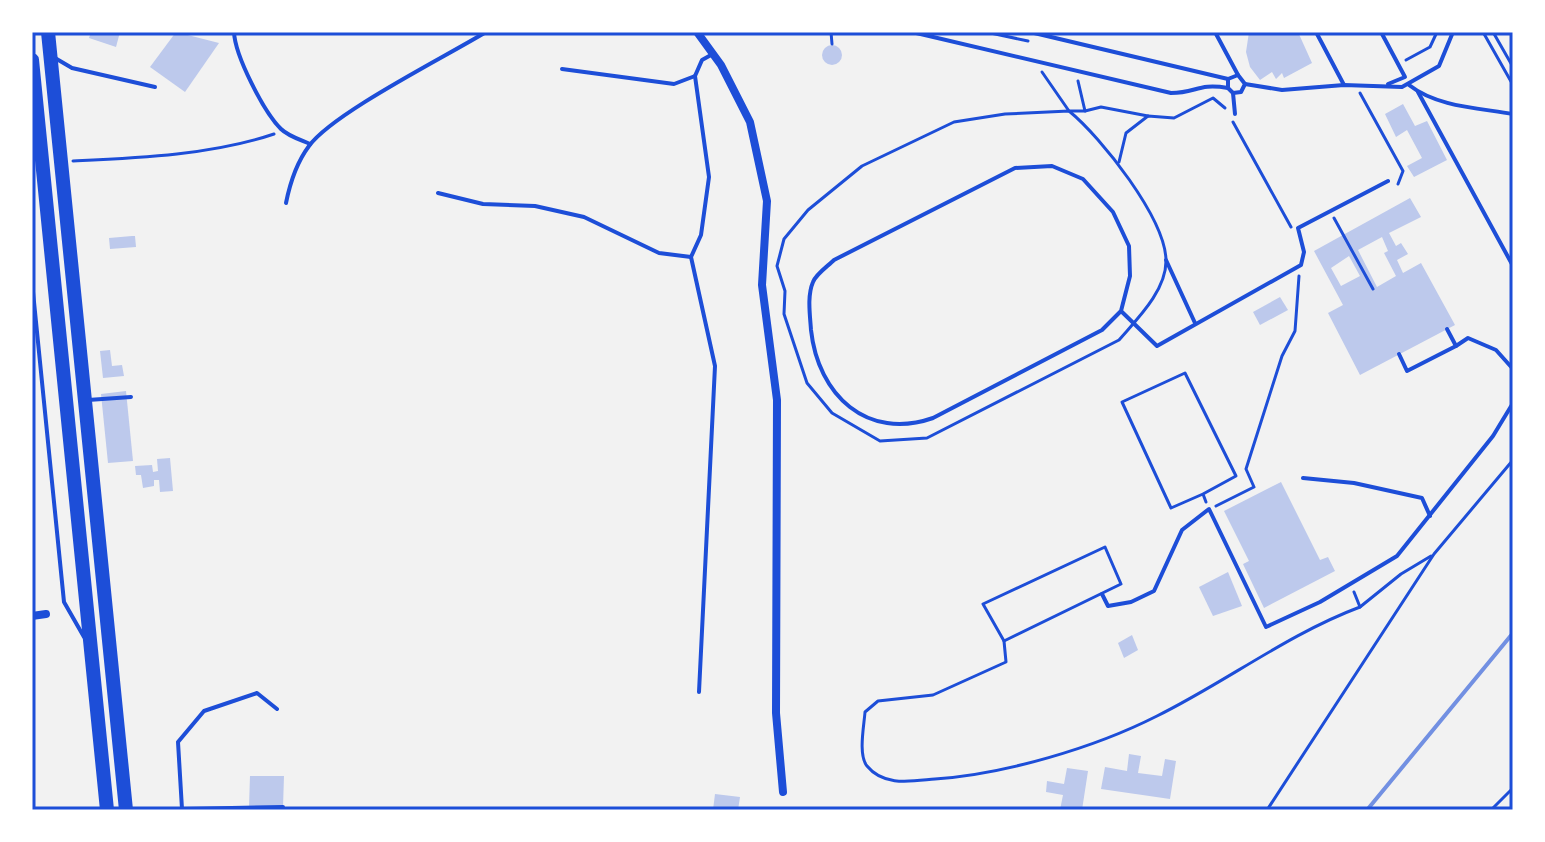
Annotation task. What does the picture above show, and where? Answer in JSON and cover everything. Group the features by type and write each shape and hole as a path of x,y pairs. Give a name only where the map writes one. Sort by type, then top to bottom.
{"main road":[{"path":"48,32 126,810"},
{"path":"32,60 107,810"}],"street":[{"path":"697,32 713,54 750,122 767,201 762,285 777,400 776,713 783,792"},
{"path":"32,616 46,614"}],"lane":[{"path":"234,32 235,49 283,131 310,144"},
{"path":"286,203 290,181 310,144 354,110 486,32"},
{"path":"912,32 1171,93 1186,93 1202,84 1228,88 1233,93 1235,114"},
{"path":"1030,32 1228,79 1238,75"},
{"path":"1215,32 1245,84 1282,90 1344,85 1409,85 1439,66 1453,32"},
{"path":"1316,32 1344,85"},
{"path":"1381,32 1405,77 1386,85"},
{"path":"699,692 715,366 691,257 701,235 709,177 695,76 702,60 713,54"},
{"path":"50,55 72,68 155,87"},
{"path":"562,69 674,84 695,76"},
{"path":"1228,79 1228,88"},
{"path":"1233,93 1241,92 1245,84"},
{"path":"1409,85 1418,92 1449,103 1513,114"},
{"path":"1418,92 1513,266"},
{"path":"1052,166 1083,179 1113,212 1129,246 1130,276 1121,311 1102,330 933,418 910,426 876,423 850,408 825,380 814,355 809,307 813,280 834,260 1015,168 1052,166"},
{"path":"1121,311 1157,346 1301,265 1304,252 1298,228 1388,181"},
{"path":"438,193 483,204 535,206 584,217 659,253 691,257"},
{"path":"1166,260 1196,323"},
{"path":"32,282 64,602 88,643"},
{"path":"1447,329 1456,346"},
{"path":"1399,354 1407,371 1468,338 1496,350 1513,369"},
{"path":"86,401 131,397"},
{"path":"1102,594 1108,606 1131,602 1154,591 1182,530 1209,509 1266,627 1351,585 1397,556 1493,436 1513,403"},
{"path":"1303,478 1354,483 1422,498 1430,516"},
{"path":"182,809 178,742 204,711 257,693 277,709"},
{"path":"165,810 283,807"}],"path":[{"path":"831,32 832,44"},
{"path":"986,32 1036,43 1035,60 1059,101 1069,111 1119,162 1159,236 1166,260 1152,299 1119,340 927,438 880,441 832,413 807,383 784,314 785,291 777,266 784,239 808,210 862,166 954,122 1005,114 1069,111 1085,111 1101,107 1174,118 1213,98 1225,107 1289,226 1300,236"},
{"path":"1483,32 1513,85"},
{"path":"1493,32 1513,67"},
{"path":"1075,69 1085,111"},
{"path":"1352,85 1362,95 1403,171 1401,182 1388,189"},
{"path":"1119,162 1126,133 1148,116"},
{"path":"72,161 119,159 249,142 283,131"},
{"path":"1328,212 1373,289"},
{"path":"1203,494 1209,509 1254,487 1246,469 1282,356 1295,331 1301,265"},
{"path":"1185,373 1236,476 1203,494 1171,508 1122,402 1185,373"},
{"path":"1267,810 1434,554 1513,460"},
{"path":"1004,641 1121,584 1105,547 983,604 1004,641 1006,662 933,695 878,701 865,712 864,760 868,767 895,782 972,776 1073,748 1154,718 1247,667 1317,623 1360,607 1401,574 1434,554"},
{"path":"1351,585 1360,607"},
{"path":"1491,810 1513,788"}],"building":[{"path":"91,32 120,32 116,47 89,38"},
{"path":"176,32 219,43 185,92 150,67"},
{"path":"1249,32 1298,32 1312,63 1284,78 1282,73 1276,79 1272,72 1260,80 1250,67 1246,52"},
{"path":"832,45 839,48 842,55 839,62 832,65 825,62 822,55 825,48"},
{"path":"1403,104 1415,126 1427,121 1447,160 1414,177 1407,166 1422,158 1407,130 1396,137 1385,114"},
{"path":"1410,198 1421,217 1389,233 1396,246 1401,243 1408,254 1397,260 1403,273 1421,263 1455,325 1360,375 1328,313 1343,305 1314,251","holes":["1382,237 1388,251 1384,253 1396,276 1377,287 1358,250","1349,256 1360,276 1341,286 1331,268"]},
{"path":"135,236 136,247 110,249 109,238"},
{"path":"1280,297 1288,310 1260,325 1253,312"},
{"path":"110,350 112,366 122,365 124,376 103,378 100,351"},
{"path":"126,391 133,461 108,463 101,394"},
{"path":"170,458 173,491 160,492 159,480 154,480 154,486 143,488 141,475 136,475 135,466 152,465 153,472 158,471 157,459"},
{"path":"1281,482 1320,560 1328,557 1335,571 1264,608 1243,564 1249,561 1224,511"},
{"path":"1228,572 1242,606 1213,616 1199,587"},
{"path":"1132,635 1138,650 1124,658 1118,643"},
{"path":"1129,754 1141,756 1138,773 1162,776 1165,759 1176,761 1170,799 1101,789 1105,767 1127,771"},
{"path":"1067,768 1088,771 1082,810 1060,810 1063,795 1046,792 1047,781 1064,784"},
{"path":"250,776 284,776 283,807 249,807"},
{"path":"715,794 740,797 738,810 713,810"}],"railway":[{"path":"1367,810 1513,633"}]}
